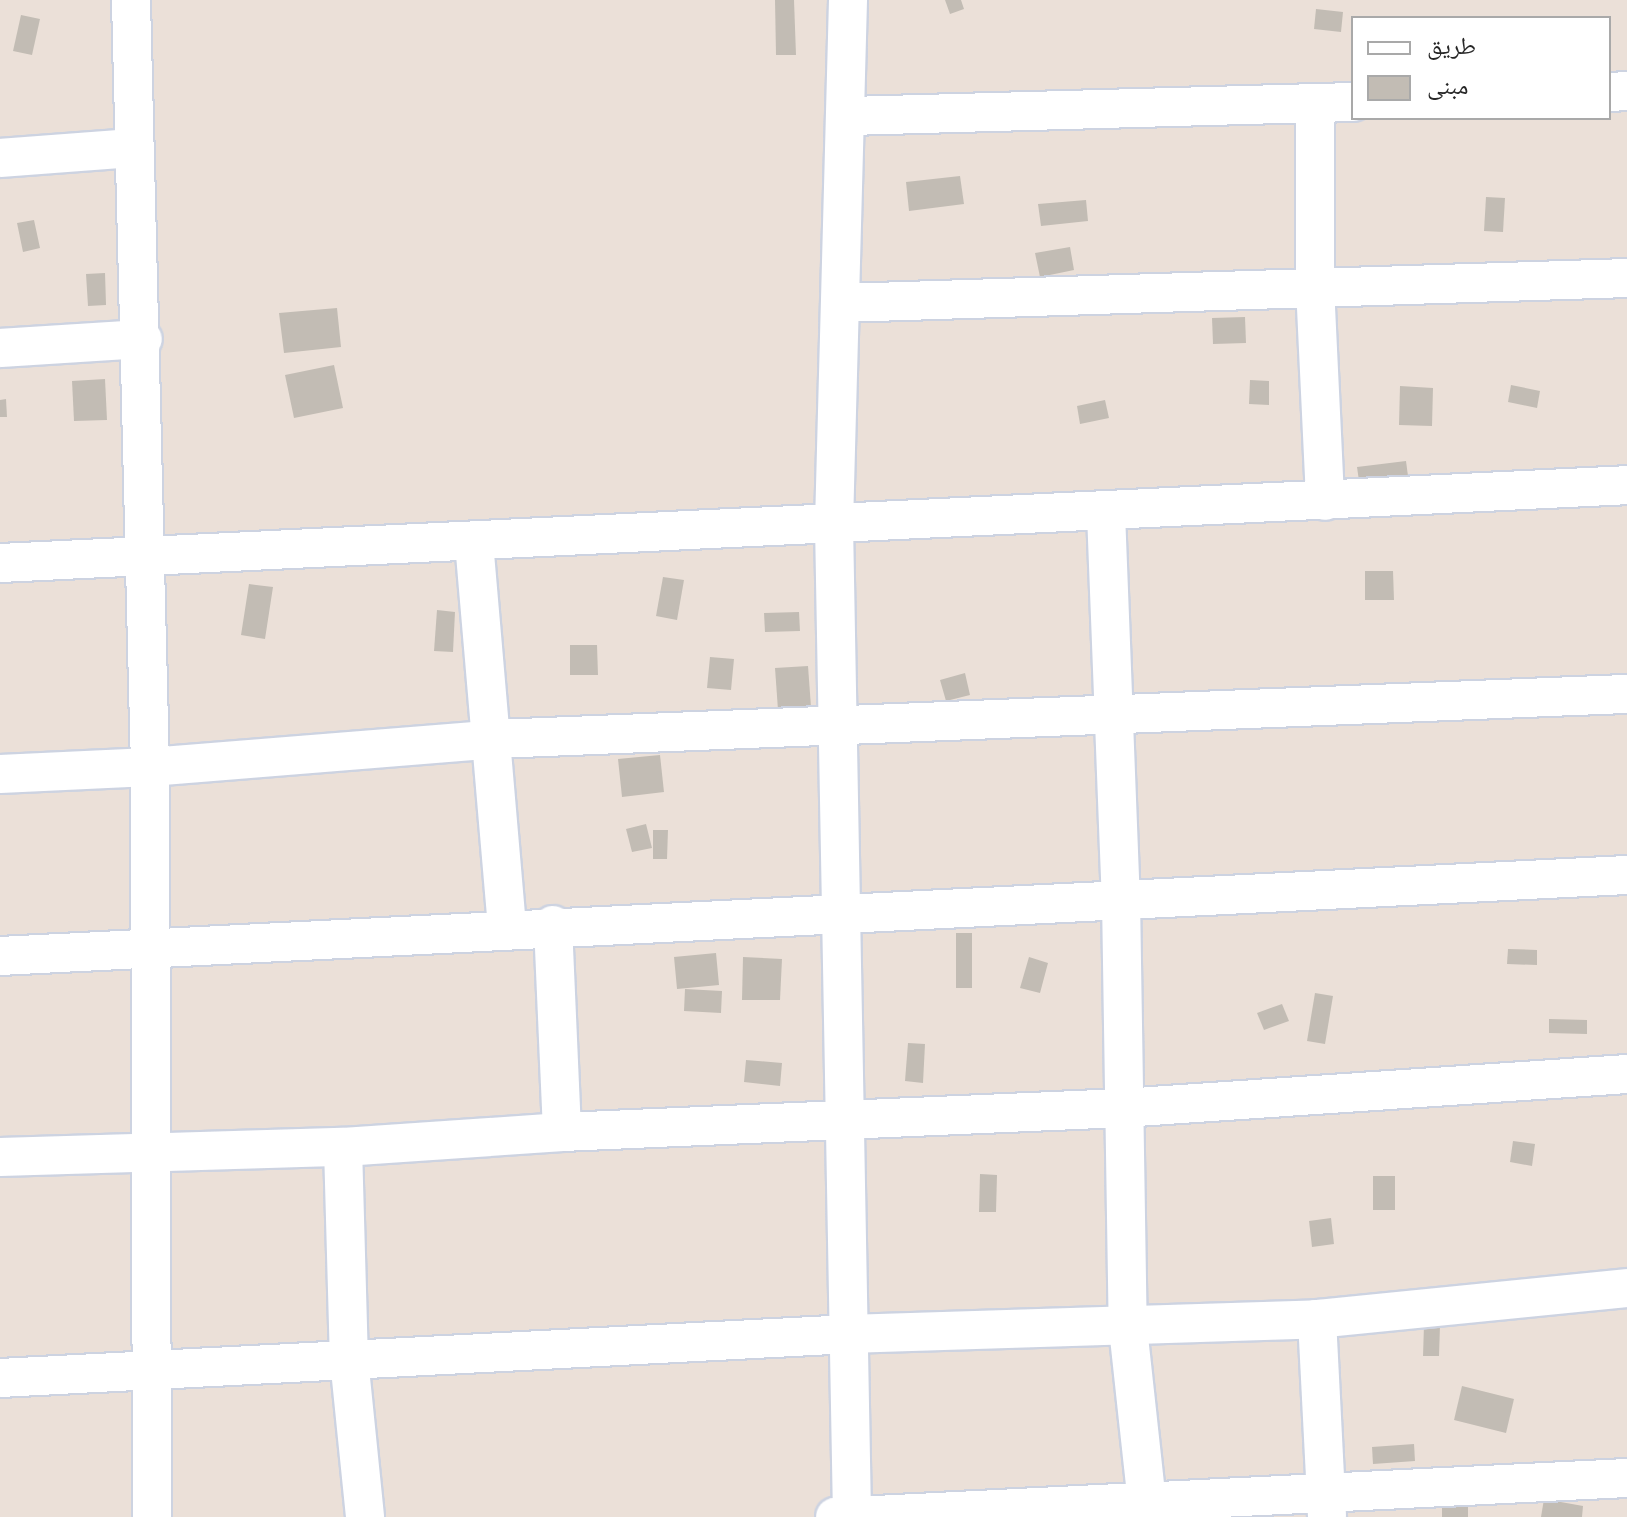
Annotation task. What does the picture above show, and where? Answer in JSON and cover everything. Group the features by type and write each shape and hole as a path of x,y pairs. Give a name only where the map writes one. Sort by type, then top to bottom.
{"street":[{"path":"131,0 143,339 143,555 150,767 152,1517"},
{"path":"848,0 849,116 834,524 845,911 844,1120 852,1516"},
{"path":"849,116 1351,102"},
{"path":"1315,103 1315,286 1325,501"},
{"path":"0,158 134,148"},
{"path":"842,303 1627,278"},
{"path":"0,348 143,339"},
{"path":"0,563 1106,513 1627,485"},
{"path":"1106,513 1121,898 1122,1108 1128,1328 1147,1502"},
{"path":"474,542 495,739 507,927"},
{"path":"0,774 150,767 495,739 1627,694"},
{"path":"0,956 149,951 507,927 1627,875"},
{"path":"553,925 562,1132"},
{"path":"0,1157 343,1147 562,1132 1122,1108 1627,1074"},
{"path":"343,1147 349,1359 365,1517"},
{"path":"0,1378 850,1334 1128,1328 1317,1319 1627,1288"},
{"path":"1317,1319 1326,1505"},
{"path":"835,1517 1147,1502 1326,1505 1627,1478"}],"building":[{"path":"775,0 794,0 796,55 776,55"},
{"path":"945,0 961,0 964,9 950,14"},
{"path":"1316,9 1343,12 1341,32 1314,29"},
{"path":"21,15 40,19 32,55 13,51"},
{"path":"960,176 964,204 909,211 906,182"},
{"path":"1486,197 1505,198 1503,232 1484,231"},
{"path":"1086,200 1088,221 1041,226 1038,204"},
{"path":"34,220 40,248 23,252 17,223"},
{"path":"1070,247 1074,270 1040,277 1035,253"},
{"path":"105,273 106,305 88,306 86,274"},
{"path":"337,308 341,347 284,353 279,313"},
{"path":"1245,317 1246,343 1213,344 1212,318"},
{"path":"334,365 343,408 294,418 285,375"},
{"path":"105,379 107,420 74,421 72,381"},
{"path":"1250,380 1269,381 1269,405 1249,404"},
{"path":"1511,385 1540,391 1537,408 1508,402"},
{"path":"1400,386 1433,388 1432,426 1399,425"},
{"path":"6,399 7,417 0,417 0,400"},
{"path":"1105,400 1109,418 1080,424 1077,406"},
{"path":"1406,461 1408,476 1359,481 1357,467"},
{"path":"1365,571 1393,571 1394,600 1365,600"},
{"path":"663,577 684,580 677,620 656,616"},
{"path":"249,584 273,587 265,639 241,635"},
{"path":"437,610 455,612 453,652 434,651"},
{"path":"799,612 800,631 765,632 764,613"},
{"path":"570,645 597,645 598,675 570,675"},
{"path":"710,657 734,659 731,690 707,688"},
{"path":"808,666 811,707 778,710 775,668"},
{"path":"965,673 970,695 946,701 940,680"},
{"path":"660,755 664,792 622,797 618,759"},
{"path":"646,824 652,848 632,852 626,829"},
{"path":"653,830 668,830 667,859 653,859"},
{"path":"956,933 972,933 972,988 956,988"},
{"path":"1508,949 1537,950 1537,965 1507,964"},
{"path":"716,953 719,985 677,989 674,957"},
{"path":"743,957 782,959 780,1000 742,1000"},
{"path":"1029,957 1048,963 1040,993 1020,988"},
{"path":"685,989 722,991 721,1013 684,1011"},
{"path":"1315,993 1333,996 1325,1044 1307,1041"},
{"path":"1282,1004 1289,1021 1264,1030 1257,1013"},
{"path":"1549,1019 1587,1020 1587,1034 1549,1033"},
{"path":"908,1043 925,1044 923,1083 905,1081"},
{"path":"746,1060 782,1063 780,1086 744,1082"},
{"path":"1513,1141 1535,1144 1532,1166 1510,1162"},
{"path":"980,1174 997,1175 996,1212 979,1212"},
{"path":"1373,1176 1395,1176 1395,1210 1373,1210"},
{"path":"1331,1218 1334,1244 1312,1247 1309,1221"},
{"path":"1424,1325 1440,1326 1439,1356 1423,1356"},
{"path":"1462,1386 1514,1399 1506,1433 1454,1420"},
{"path":"1414,1444 1415,1461 1373,1464 1372,1447"},
{"path":"1544,1499 1583,1506 1582,1517 1541,1517"},
{"path":"1442,1504 1468,1507 1468,1517 1442,1517"}]}
